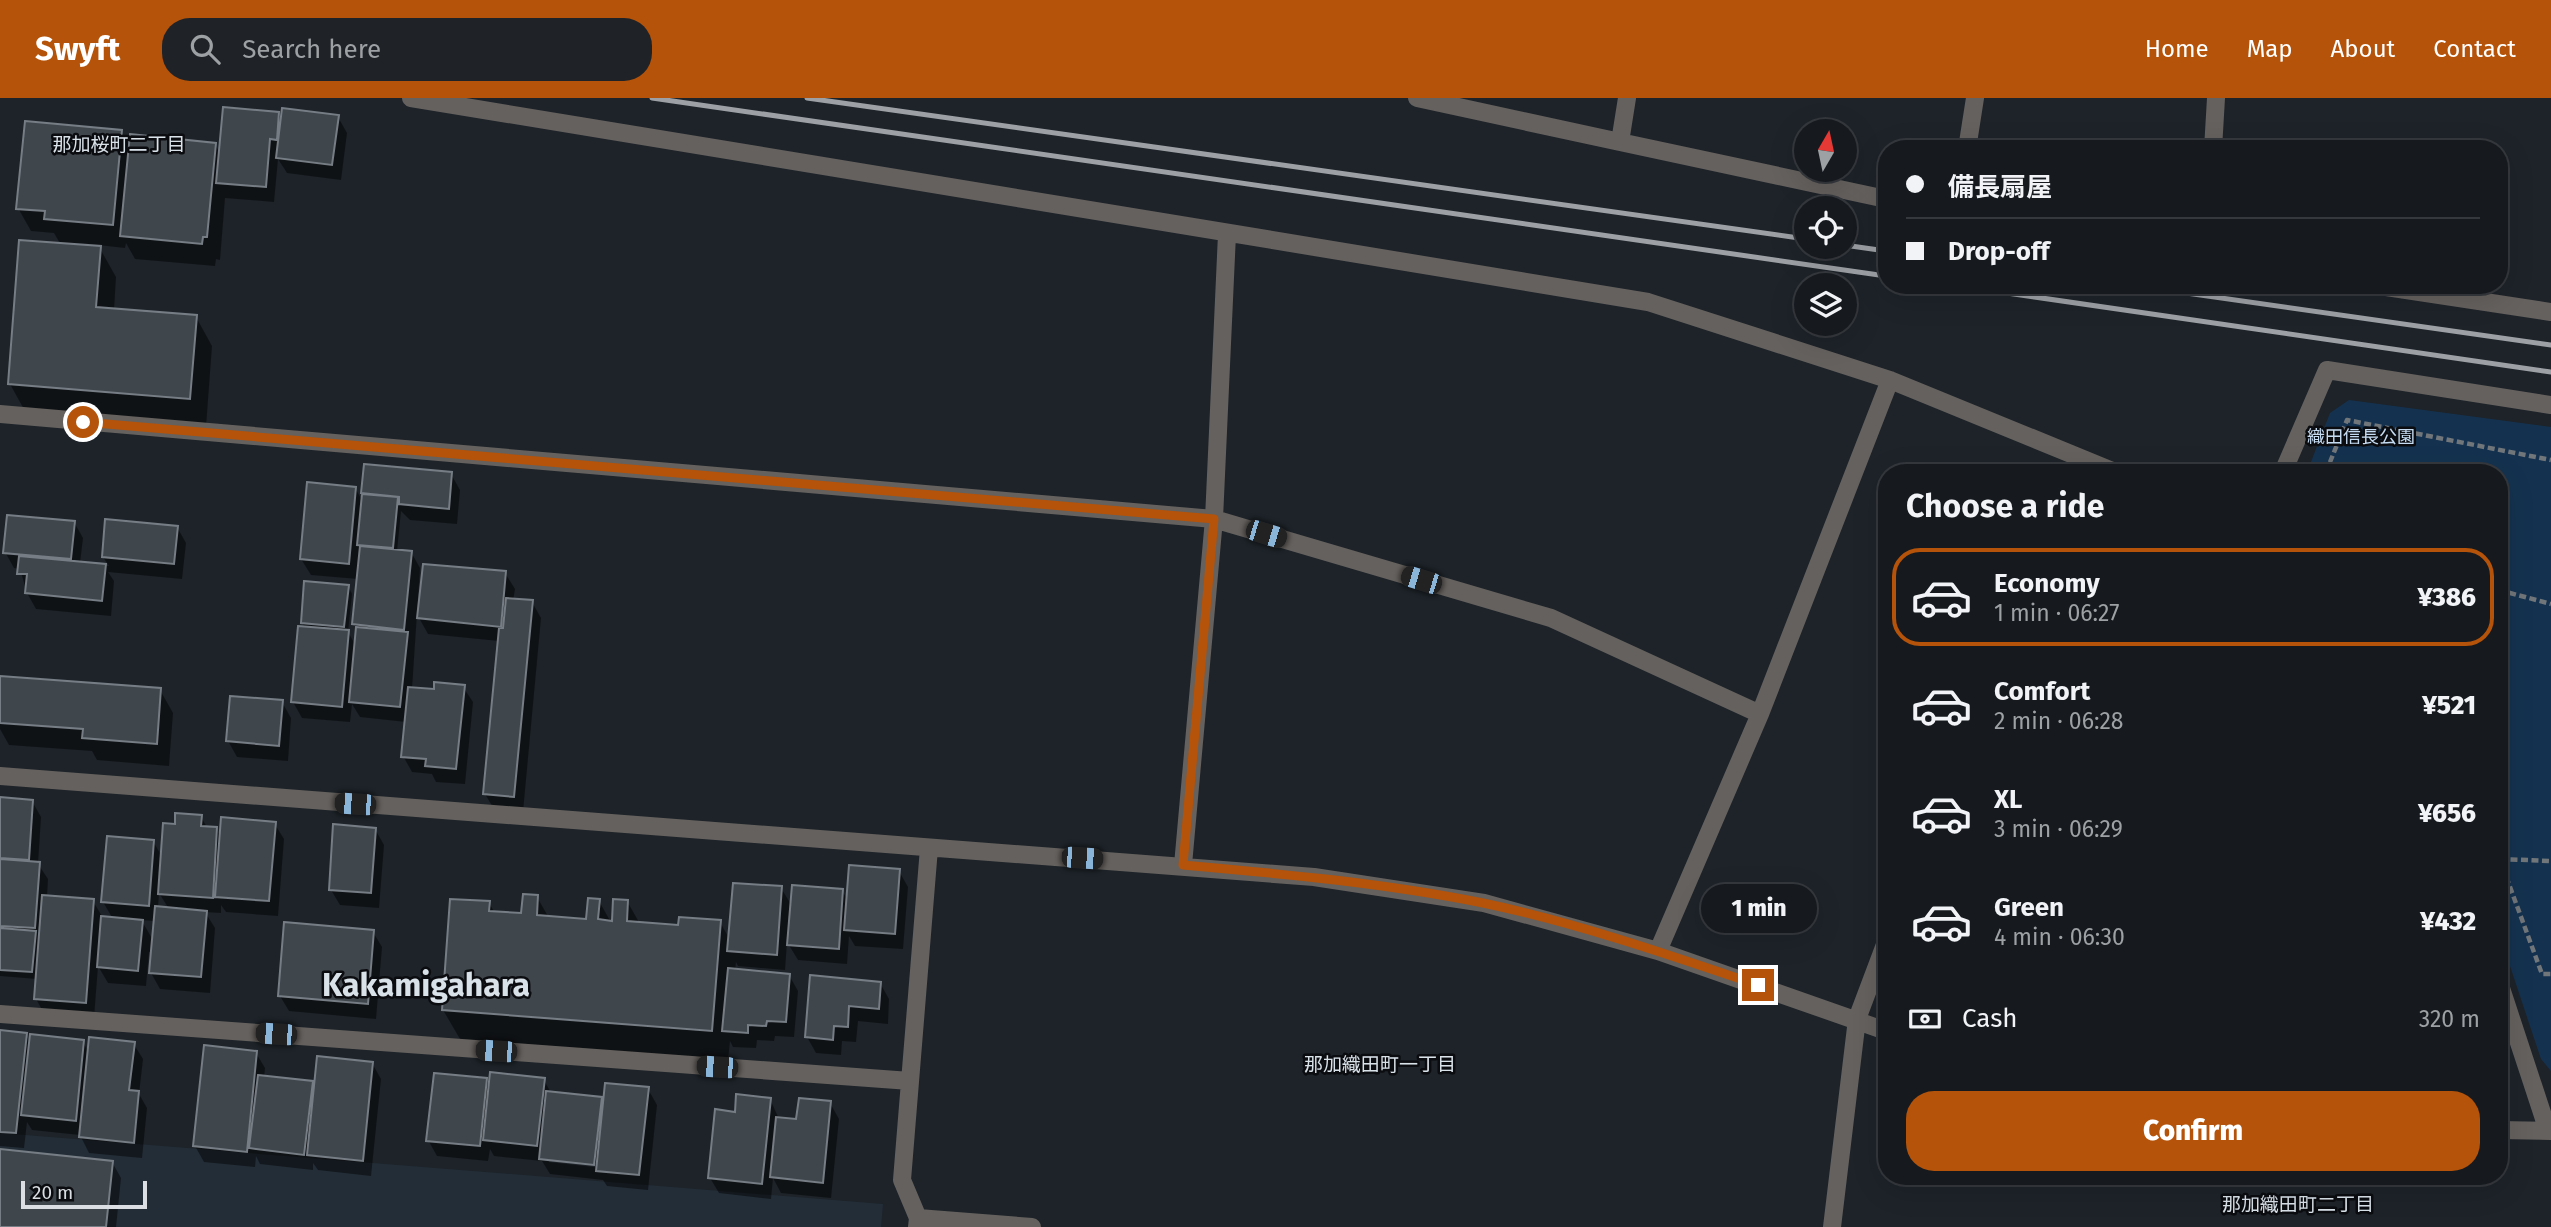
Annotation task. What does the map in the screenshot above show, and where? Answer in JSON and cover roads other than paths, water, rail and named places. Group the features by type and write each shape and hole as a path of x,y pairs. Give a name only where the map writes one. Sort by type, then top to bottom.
{"street":[{"path":"411,98 1648,302 1890,380 2068,464"},
{"path":"1417,98 1878,197"},
{"path":"1620,142 1627,98"},
{"path":"1968,140 1975,98"},
{"path":"2214,140 2216,98"},
{"path":"1183,865 1214,519 1227,234"},
{"path":"2432,294 2551,312"},
{"path":"2286,464 2327,370 2551,405"},
{"path":"1658,951 1760,714 1890,380"},
{"path":"0,414 1214,519 1551,618 1760,714"},
{"path":"0,776 1314,877 1484,903 1658,951 1878,1028"},
{"path":"929,848 902,1180 918,1222 1031,1227"},
{"path":"1832,1227 1857,1019 1878,963"},
{"path":"2508,1008 2550,1131 2508,1130"},
{"path":"0,1014 910,1081"}],"railway":[{"path":"652,98 1878,275"},
{"path":"807,98 1794,237"},
{"path":"1857,247 1878,250"},
{"path":"2014,294 2551,372"},
{"path":"2193,294 2551,345"}],"district":[{"name":"那加桜町二丁目","path":"119,144"},
{"name":"Kakamigahara","path":"426,985"},
{"name":"那加織田町一丁目","path":"1380,1064"},
{"name":"那加織田町二丁目","path":"2298,1204"}],"park label":[{"name":"織田信長公園","path":"2361,437"}]}
